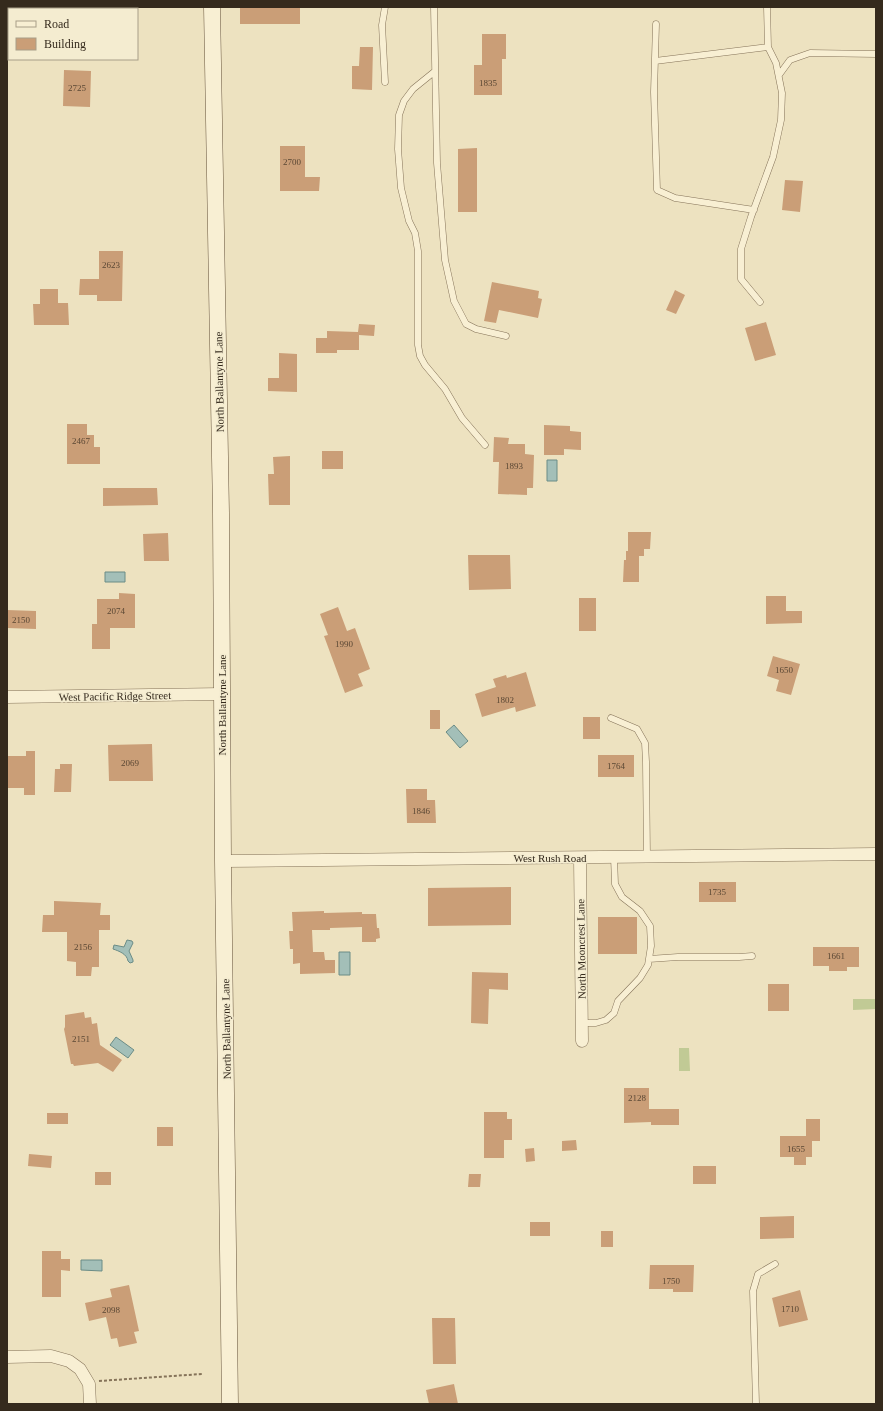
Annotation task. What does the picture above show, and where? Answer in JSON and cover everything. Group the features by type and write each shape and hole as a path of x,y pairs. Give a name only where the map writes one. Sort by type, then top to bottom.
{"street":[{"name":"North Ballantyne Lane","path":"212,7 220,490 230,1404"},
{"name":"West Pacific Ridge Street","path":"7,697 222,694"},
{"name":"West Rush Road","path":"224,861 876,854"},
{"name":"North Mooncrest Lane","path":"580,858 582,1041"},
{"path":"7,1357 51,1356 69,1361 80,1369 89,1384 90,1404"}],"lane":[{"path":"385,7 382,25 385,82"},
{"path":"434,7 434,72 436,89 438,170 445,260 454,301 466,324 476,329 506,336"},
{"path":"760,302 741,279 741,249 773,157 781,120 782,93 776,63 768,47 767,7"},
{"path":"656,24 654,92 658,190 675,198 754,210"},
{"path":"655,61 768,47"},
{"path":"779,75 790,60 810,53 876,54"},
{"path":"434,72 413,89 404,101 399,115 398,149 401,188 409,221 415,233 418,251 418,345 420,356 425,365 445,389 462,418 485,445"},
{"path":"611,718 637,729 645,743 647,857"},
{"path":"582,1023 596,1023 606,1020 614,1013 618,1001 640,978 648,966 651,946 650,926 640,911 622,897 616,884 614,857"},
{"path":"649,959 752,956"},
{"path":"756,1404 753,1291 758,1274 775,1264"}],"path":[{"path":"94,1381 202,1374"}],"green space":[{"path":"853,999 876,999 876,1009 853,1010"},
{"path":"679,1048 689,1048 690,1071 679,1071"}],"water":[{"path":"547,460 557,460 557,481 547,481"},
{"path":"105,572 125,572 125,582 105,582"},
{"path":"454,725 468,741 460,748 446,732"},
{"path":"127,940 132,941 133,943 129,951 133,962 130,963 124,955 113,949 114,945 124,947"},
{"path":"339,952 350,952 350,975 339,975"},
{"path":"116,1037 134,1050 128,1058 110,1045"},
{"path":"81,1260 102,1260 102,1271 81,1270"}],"building":[{"path":"240,7 300,7 300,24 240,24"},
{"path":"482,34 506,34 506,59 502,59 502,95 474,95 474,65 482,65"},
{"path":"360,47 373,47 372,90 352,89 352,66 359,66"},
{"path":"64,70 91,71 90,107 63,106"},
{"path":"280,146 305,146 305,177 320,177 319,191 280,191"},
{"path":"477,148 477,212 458,212 458,149"},
{"path":"785,180 803,181 800,212 782,210"},
{"path":"99,251 123,251 122,301 97,301 97,295 79,295 80,279 99,279"},
{"path":"492,282 539,291 538,298 542,299 538,318 499,310 496,323 484,321"},
{"path":"40,289 58,289 58,303 68,303 69,325 34,325 33,304 40,304"},
{"path":"675,290 685,295 676,314 666,310"},
{"path":"766,322 776,355 755,361 745,328"},
{"path":"359,324 375,325 374,336 359,335 359,350 337,350 337,353 316,353 316,338 327,338 327,331 358,332"},
{"path":"279,353 297,354 297,392 268,391 268,378 279,378"},
{"path":"67,424 87,424 87,435 94,435 94,447 100,447 100,464 67,464"},
{"path":"544,425 570,426 570,431 581,432 581,450 564,449 564,455 544,455"},
{"path":"494,437 509,438 508,444 525,444 525,454 534,455 533,488 527,488 527,495 498,494 499,462 493,462"},
{"path":"322,451 343,451 343,469 322,469"},
{"path":"290,456 290,505 269,505 268,474 274,474 273,457"},
{"path":"103,488 157,488 158,505 103,506"},
{"path":"628,532 651,532 650,549 644,549 644,556 639,556 639,582 623,582 624,560 626,560 626,551 628,551"},
{"path":"168,533 169,561 144,561 143,534"},
{"path":"468,555 510,555 511,589 469,590"},
{"path":"119,593 135,594 135,628 110,628 110,649 92,649 92,624 97,624 97,599 119,599"},
{"path":"766,596 786,596 786,611 802,611 802,623 766,624"},
{"path":"579,598 596,598 596,631 579,631"},
{"path":"338,607 347,631 355,628 370,669 358,674 363,686 345,693 324,636 328,635 320,614"},
{"path":"7,610 36,611 36,629 7,628"},
{"path":"773,656 800,664 791,695 776,691 779,680 767,676"},
{"path":"526,672 536,706 516,712 515,707 482,717 475,694 496,687 493,679 506,675 507,678"},
{"path":"430,710 440,710 440,729 430,729"},
{"path":"583,717 600,717 600,739 583,739"},
{"path":"152,744 153,781 109,781 108,745"},
{"path":"26,751 35,751 35,795 24,795 24,788 7,788 7,756 26,756"},
{"path":"598,755 634,755 634,777 598,777"},
{"path":"60,764 72,764 71,792 54,792 55,769 60,769"},
{"path":"406,789 427,789 427,800 435,800 436,823 407,823"},
{"path":"699,882 736,882 736,902 699,902"},
{"path":"511,887 511,925 428,926 428,888"},
{"path":"54,901 101,903 100,915 110,915 110,930 99,930 99,967 92,967 91,976 76,976 76,962 67,961 67,932 42,932 43,915 54,915"},
{"path":"324,911 324,913 362,912 362,914 376,914 377,928 379,928 380,938 376,939 376,942 362,942 362,927 312,930 313,952 324,952 325,960 335,960 335,973 300,974 300,963 293,964 293,949 290,949 289,931 293,931 292,912"},
{"path":"598,917 637,917 637,954 598,954"},
{"path":"813,947 859,947 859,967 847,967 847,971 829,971 829,966 813,966"},
{"path":"472,972 508,973 508,990 489,989 488,1024 471,1023"},
{"path":"768,984 789,984 789,1011 768,1011"},
{"path":"84,1012 85,1018 91,1017 92,1024 97,1023 100,1045 122,1060 113,1072 98,1063 74,1066 71,1064 64,1029 65,1015"},
{"path":"624,1088 649,1088 649,1109 679,1109 679,1125 651,1125 651,1122 624,1123"},
{"path":"484,1112 507,1112 507,1119 512,1119 512,1140 504,1140 504,1158 484,1158"},
{"path":"47,1113 68,1113 68,1124 47,1124"},
{"path":"806,1119 820,1119 820,1141 812,1141 812,1157 806,1157 806,1165 794,1165 794,1157 780,1157 780,1136 806,1136"},
{"path":"157,1127 173,1127 173,1146 157,1146"},
{"path":"576,1140 577,1150 562,1151 562,1141"},
{"path":"534,1148 535,1161 526,1162 525,1149"},
{"path":"29,1154 52,1156 51,1168 28,1166"},
{"path":"693,1166 716,1166 716,1184 693,1184"},
{"path":"95,1172 111,1172 111,1185 95,1185"},
{"path":"469,1174 481,1174 480,1187 468,1187"},
{"path":"794,1216 794,1238 760,1239 760,1217"},
{"path":"530,1222 550,1222 550,1236 530,1236"},
{"path":"601,1231 613,1231 613,1247 601,1247"},
{"path":"42,1251 61,1251 61,1259 70,1259 70,1271 61,1270 61,1297 42,1297"},
{"path":"650,1265 694,1265 693,1292 673,1292 673,1289 649,1289"},
{"path":"129,1285 139,1331 134,1332 137,1343 119,1347 117,1338 111,1339 106,1317 89,1321 85,1303 112,1297 110,1289"},
{"path":"800,1290 808,1320 779,1327 772,1298"},
{"path":"432,1318 455,1318 456,1364 433,1364"},
{"path":"454,1384 458,1404 429,1404 426,1390"}]}
